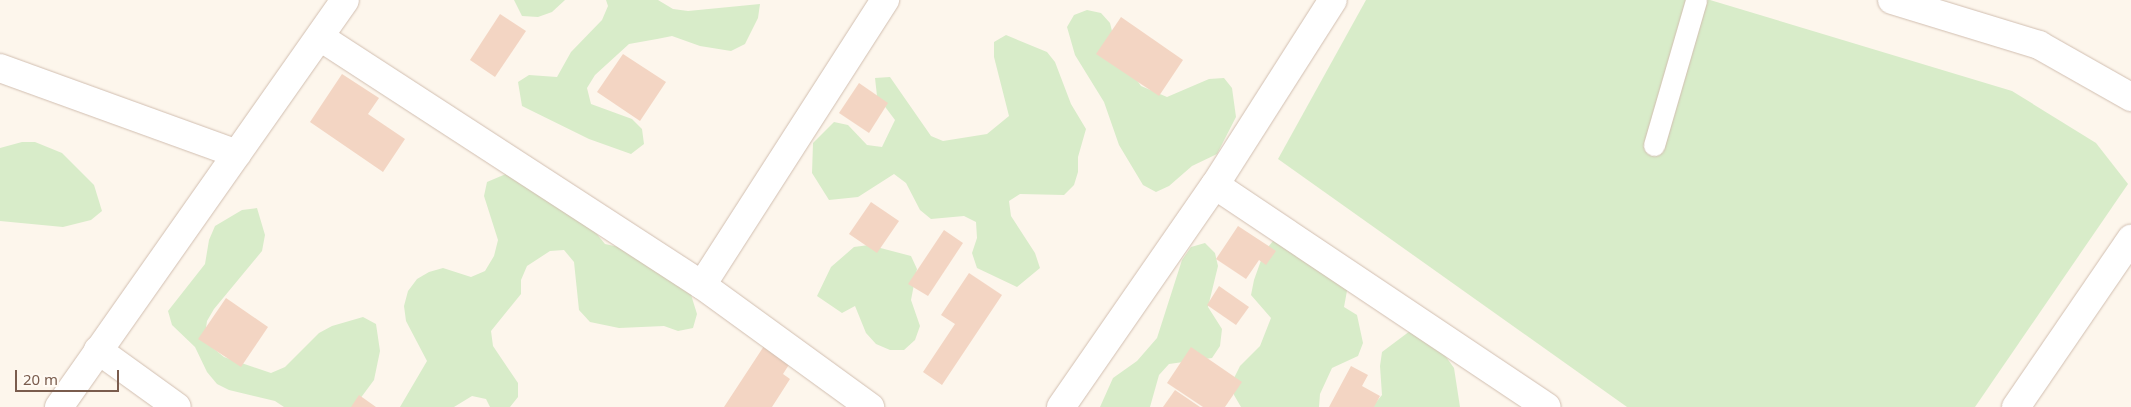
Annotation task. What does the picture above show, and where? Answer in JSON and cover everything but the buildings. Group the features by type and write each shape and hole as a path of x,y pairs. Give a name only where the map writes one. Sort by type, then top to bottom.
{"street":[{"path":"59,407 345,0"},
{"path":"702,285 886,0"},
{"path":"1060,407 1215,185 1333,0"},
{"path":"1892,0 1962,11 2039,45 2131,96"},
{"path":"320,37 702,285 870,407"},
{"path":"0,68 237,154"},
{"path":"1215,185 1547,407"},
{"path":"2016,407 2131,239"},
{"path":"98,350 177,407"}],"lane":[{"path":"1654,145 1696,0"}],"green space":[{"path":"514,0 565,0 552,12 538,17 522,16"},
{"path":"606,0 658,0 673,9 688,11 760,4 758,18 745,44 731,51 700,46 672,36 629,44 595,75 587,88 591,104 632,119 642,129 644,144 631,154 589,139 522,106 518,82 529,75 557,77 571,52 602,20 608,6"},
{"path":"1366,0 1710,0 2012,91 2096,143 2128,184 1975,407 1627,407 1278,159"},
{"path":"1087,10 1101,13 1110,23 1117,51 1141,86 1167,97 1209,79 1224,78 1232,88 1236,117 1217,154 1192,166 1169,186 1156,192 1143,185 1119,145 1104,102 1075,55 1067,27 1074,15"},
{"path":"1006,35 1047,52 1055,62 1071,104 1086,129 1078,157 1078,172 1074,185 1064,195 1020,194 1009,201 1011,216 1035,253 1040,268 1017,287 977,268 972,253 977,238 976,222 964,216 931,219 920,210 906,183 894,174 858,197 829,200 812,173 813,143 834,122 848,125 867,145 882,147 895,120 877,96 875,78 890,77 931,136 943,141 987,134 1009,116 994,57 994,42"},
{"path":"22,142 35,142 62,153 94,185 102,211 91,220 63,227 0,221 0,148"},
{"path":"513,171 577,210 605,244 619,247 688,285 697,314 693,328 678,331 664,326 619,328 590,322 579,310 574,262 564,250 550,251 527,266 521,280 521,294 491,331 493,346 518,383 518,397 510,407 490,407 486,399 472,396 454,407 400,407 427,361 406,321 404,306 408,291 417,279 429,272 443,268 471,277 485,271 494,256 498,240 484,196 487,182"},
{"path":"257,208 265,235 262,251 214,309 207,321 205,335 213,348 224,357 271,373 285,367 319,333 332,326 363,317 376,324 380,351 374,380 354,407 284,407 275,401 229,390 217,384 207,372 195,347 172,325 168,311 205,264 209,240 215,226 242,210"},
{"path":"1288,234 1349,280 1344,307 1357,315 1363,343 1358,356 1332,368 1320,394 1319,407 1241,407 1234,395 1233,380 1240,366 1260,346 1271,318 1251,295 1254,280 1264,252 1273,241"},
{"path":"1205,243 1215,253 1218,266 1208,307 1222,329 1220,346 1212,358 1169,364 1159,375 1150,407 1100,407 1113,378 1137,361 1157,338 1182,260 1191,247"},
{"path":"869,245 911,256 917,269 911,300 920,326 915,340 904,350 890,350 876,344 866,333 855,306 842,313 817,296 831,267 854,247"},
{"path":"1418,325 1429,333 1454,368 1460,407 1372,407 1382,395 1380,366 1382,352"}]}
